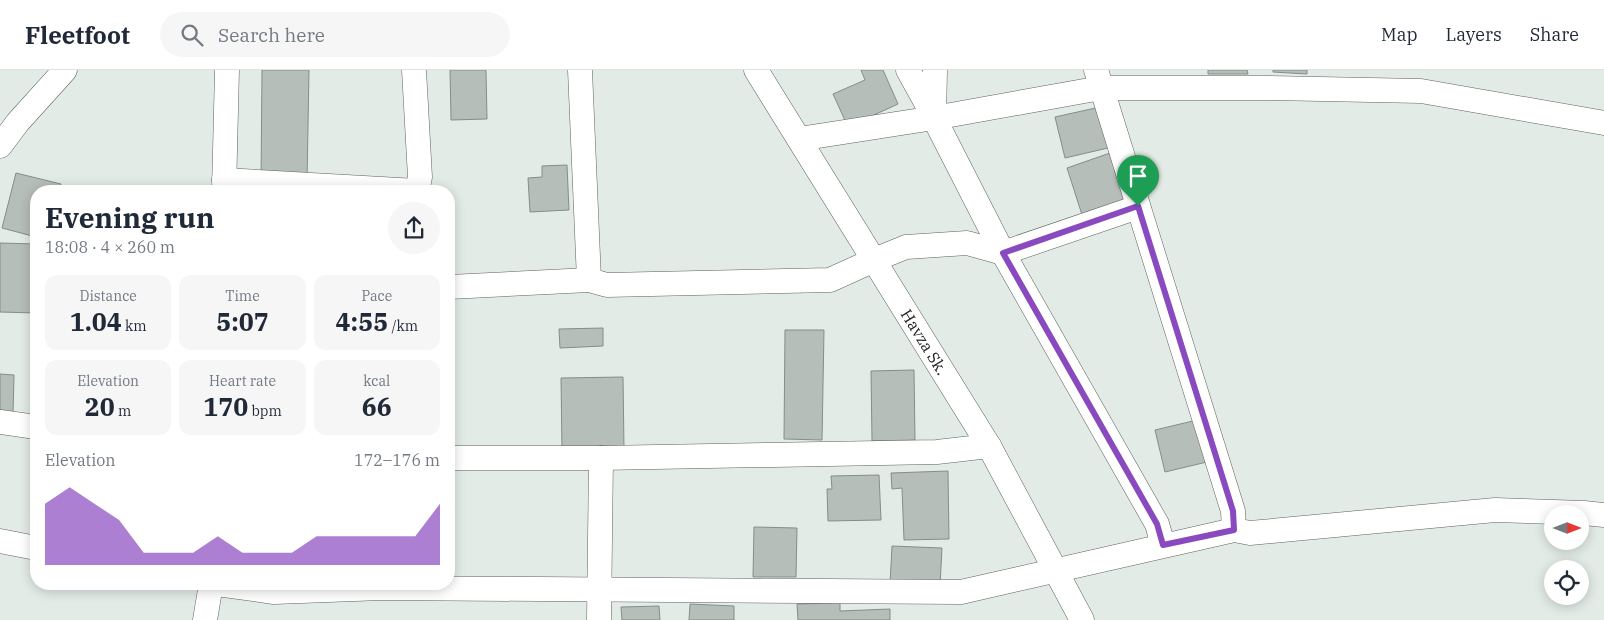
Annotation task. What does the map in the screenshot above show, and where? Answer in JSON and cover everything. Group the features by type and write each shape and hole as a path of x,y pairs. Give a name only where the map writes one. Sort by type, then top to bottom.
{"street":[{"path":"0,146 18,122 65,70"},
{"path":"224,185 227,70"},
{"path":"414,70 420,177 418,185"},
{"path":"580,70 589,280"},
{"name":"Havza Sk.","path":"756,70 989,446 1082,620"},
{"path":"908,70 1003,253 1157,524 1163,545"},
{"path":"934,118 935,70"},
{"path":"799,139 934,118 1098,79 1268,79 1421,91 1604,123"},
{"path":"1098,79 1233,511 1234,530"},
{"path":"455,287 589,280 606,285 830,280 906,247 967,243 1003,253 1138,206"},
{"path":"0,422 30,426"},
{"path":"455,458 601,458 937,452 989,446"},
{"path":"599,620 601,458"},
{"path":"455,587 961,592 1234,530 1250,533 1495,510 1584,512 1604,516"},
{"path":"0,541 30,547"},
{"path":"206,620 210,590"},
{"path":"260,590 274,592 310,590"}],"building":[{"path":"262,70 309,70 307,183 261,182"},
{"path":"450,70 486,70 487,119 451,120"},
{"path":"861,70 883,70 898,104 848,127 833,94 865,80"},
{"path":"1208,70 1247,70 1248,74 1208,74"},
{"path":"1273,70 1307,70 1307,74 1273,72"},
{"path":"1100,107 1108,148 1065,158 1055,117"},
{"path":"1110,153 1128,205 1084,221 1067,168"},
{"path":"567,165 569,210 530,212 528,178 542,177 542,166"},
{"path":"16,173 61,184 30,185 30,235 2,228"},
{"path":"0,243 30,244 30,313 0,312"},
{"path":"603,328 603,346 560,348 559,329"},
{"path":"785,330 824,330 822,440 784,439"},
{"path":"914,370 915,440 872,441 871,371"},
{"path":"0,374 14,375 13,414 0,413"},
{"path":"623,377 624,449 562,450 561,378"},
{"path":"1197,420 1207,462 1165,472 1155,430"},
{"path":"948,471 949,539 904,540 902,488 892,489 891,473"},
{"path":"879,475 881,520 828,521 827,489 832,489 831,476"},
{"path":"754,527 797,528 796,577 753,577"},
{"path":"892,546 942,548 940,586 890,584"},
{"path":"840,603 840,611 890,609 890,620 798,620 797,604"},
{"path":"690,604 734,606 734,620 689,620"},
{"path":"659,606 660,620 622,620 621,607"}],"route":[{"path":"1138,206 1233,511 1234,530 1163,545 1157,524 1003,253 1138,206"}]}
